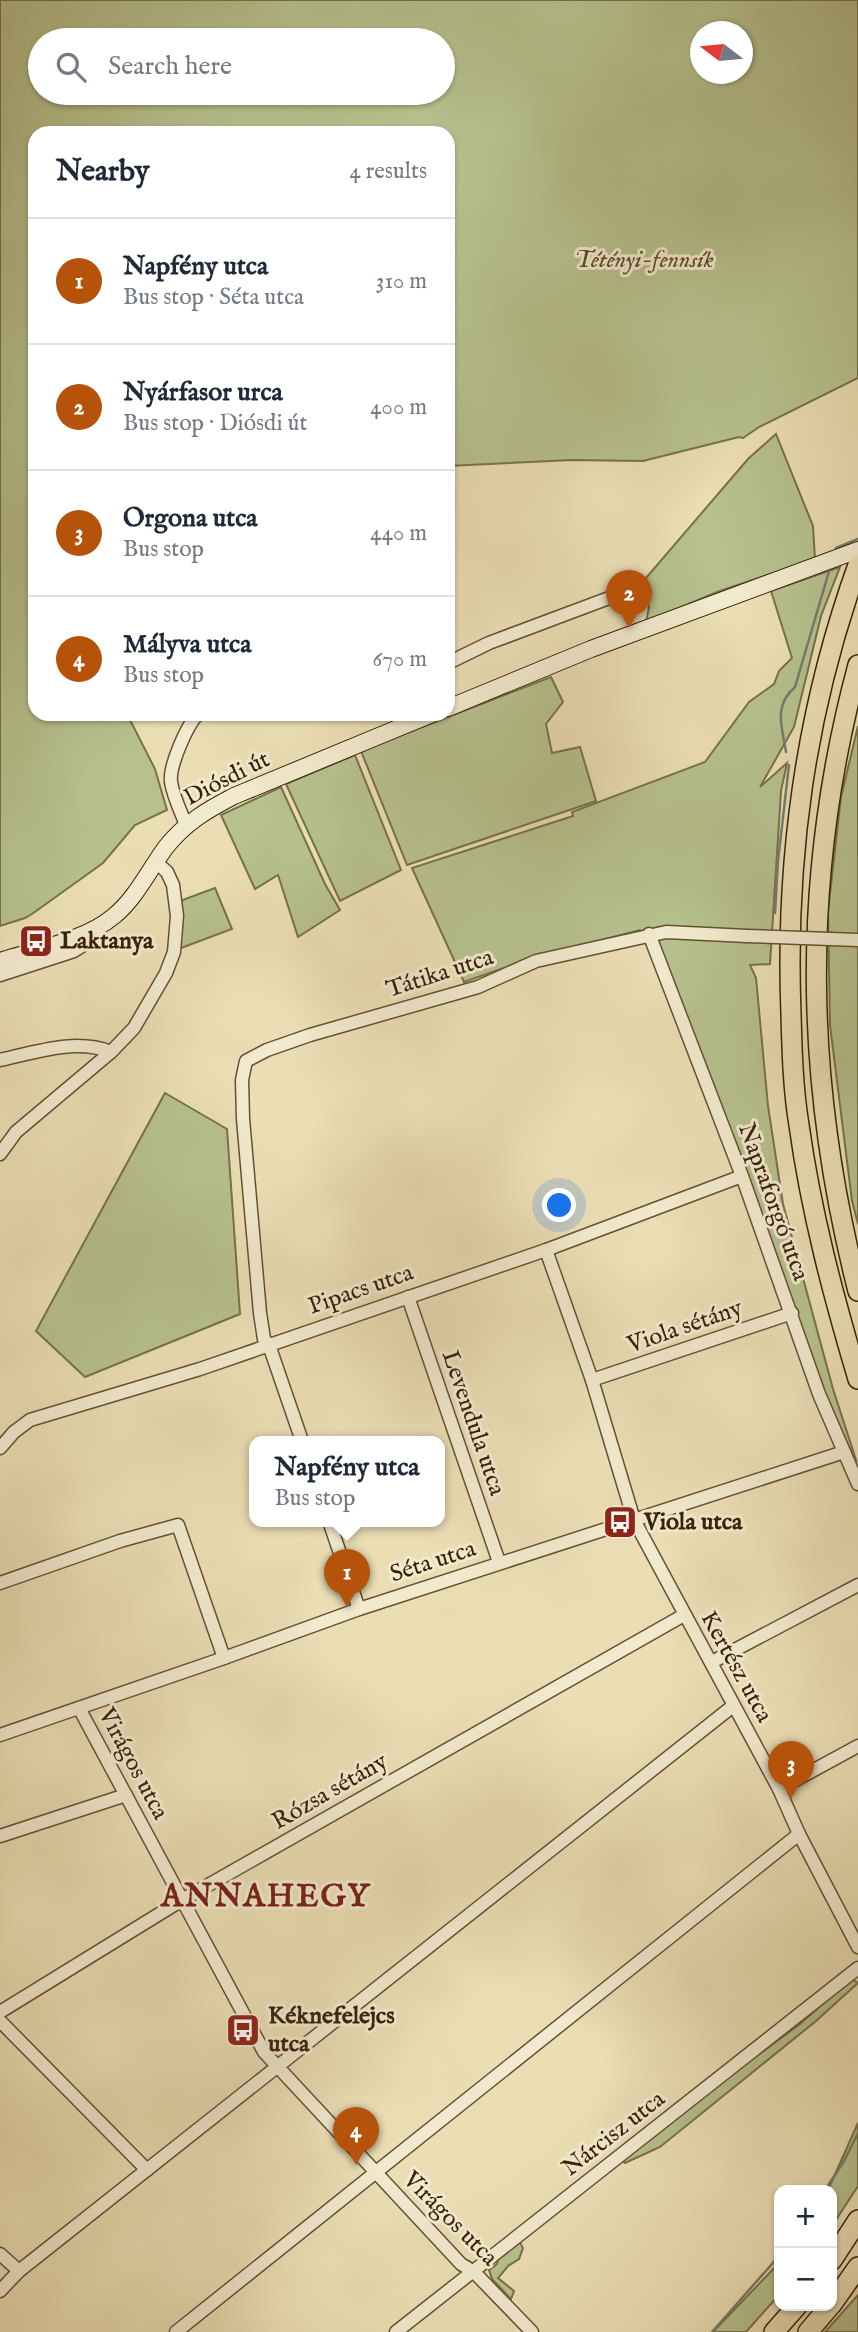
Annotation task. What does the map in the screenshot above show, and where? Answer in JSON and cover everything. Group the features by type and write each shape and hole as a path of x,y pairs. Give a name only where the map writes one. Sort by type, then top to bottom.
{"highway":[{"path":"858,565 836,631 803,771 792,873 789,958 798,1123 829,1276 858,1379"},
{"path":"858,665 839,742 825,832 815,967 816,1031 827,1143 844,1237 858,1291"},
{"path":"837,2252 858,2220"},
{"path":"837,2297 858,2267"},
{"path":"774,2332 793,2311"},
{"path":"808,2332 826,2311"}],"main road":[{"path":"455,705 591,649 858,550"},
{"name":"Diósdi út","path":"0,961 80,935 117,914 186,825 206,810 415,721"}],"street":[{"path":"455,660 489,643 617,595 632,593"},
{"path":"186,825 170,781 176,757 191,721"},
{"path":"0,1154 16,1132 111,1052 134,1028 166,973 177,933 177,916 173,885 167,872 156,862"},
{"name":"Tátika utca","path":"269,1345 264,1339 260,1313 243,1119 242,1080 246,1061 267,1050 310,1035 478,987 536,961 649,934 666,932 858,940"},
{"name":"Napraforgó utca","path":"649,934 792,1313 819,1394 858,1484"},
{"path":"0,975 74,951 82,946 80,935"},
{"path":"0,1060 77,1046 101,1048 111,1052"},
{"path":"0,1135 16,1132"},
{"name":"Pipacs utca","path":"0,1448 14,1432 30,1420 200,1369 546,1250 741,1176"},
{"path":"546,1250 592,1380 634,1520"},
{"name":"Levendula utca","path":"408,1297 499,1562"},
{"name":"Viola sétány","path":"592,1380 792,1313"},
{"path":"269,1345 300,1436"},
{"name":"Séta utca","path":"0,1735 499,1562 844,1452"},
{"name":"Kertész utca","path":"634,1520 779,1789 799,1834 858,1947"},
{"path":"0,1583 120,1541 178,1525 224,1658"},
{"path":"331,1527 359,1609"},
{"path":"712,1662 858,1585"},
{"name":"Rózsa sétány","path":"0,2012 182,1900 684,1615"},
{"path":"0,2291 19,2271 733,1706"},
{"name":"Virágos utca","path":"79,1708 264,2052 461,2264 474,2272 532,2332"},
{"path":"779,1789 858,1746"},
{"path":"0,1836 126,1795"},
{"path":"176,2332 799,1834"},
{"name":"Nárcisz utca","path":"396,2332 858,1968"},
{"path":"0,2021 147,2170"},
{"path":"0,2254 19,2271"}],"green space":[{"name":"Tétényi-fennsík","path":"0,0 858,0 858,378 759,427 743,438 643,461 572,460 455,466 455,126 28,126 28,721 131,721 155,769 167,810 135,825 103,863 32,914 0,926"},
{"path":"776,434 813,526 815,559 717,592 646,622 649,607 640,585 748,459"},
{"path":"840,567 821,616 794,727 760,787 787,763 781,791 770,964 750,965 756,978 768,1106 783,1204 833,1389 856,1460 847,1453 812,1364 660,950 640,930 535,957 464,982 412,868 573,816 572,812 705,762 749,702 774,684 779,671 792,658 771,591"},
{"path":"551,677 563,702 546,724 552,753 580,747 596,801 407,865 361,751 438,721 455,721 455,714"},
{"path":"858,726 858,1224 852,1201 830,1025 828,912 841,797"},
{"path":"355,755 401,870 340,901 286,784"},
{"path":"281,787 325,884 340,910 298,937 278,875 255,889 221,815"},
{"path":"215,888 232,929 181,948 180,901"},
{"path":"165,1093 227,1129 240,1314 85,1377 36,1331"},
{"path":"853,1980 858,1983 816,2021 660,2147 625,2163 622,2160 800,2024"},
{"path":"858,2123 858,2186 837,2218 837,2185 830,2185"},
{"path":"519,2241 523,2248 519,2259 508,2266 498,2278 514,2291 511,2299 492,2279 489,2270 497,2264 498,2258"},
{"path":"774,2268 774,2301 746,2332 713,2332"},
{"path":"858,2295 858,2332 825,2332"}],"waterway":[{"path":"836,548 858,539"},
{"path":"786,752 781,709 788,694 795,687 830,568"},
{"path":"775,913 789,765"},
{"path":"828,2185 858,2133"},
{"path":"712,2332 774,2262"}],"place":[{"name":"Nyárfasor urca","path":"629,628"},
{"name":"Laktanya","path":"36,941"},
{"name":"Viola utca","path":"620,1522"},
{"name":"Napfény utca","path":"347,1607"},
{"name":"Orgona utca","path":"791,1799"},
{"name":"Kéknefelejcs utca","path":"243,2030"},
{"name":"Mályva utca","path":"356,2165"}],"district":[{"name":"ANNAHEGY","path":"266,1897"}]}
